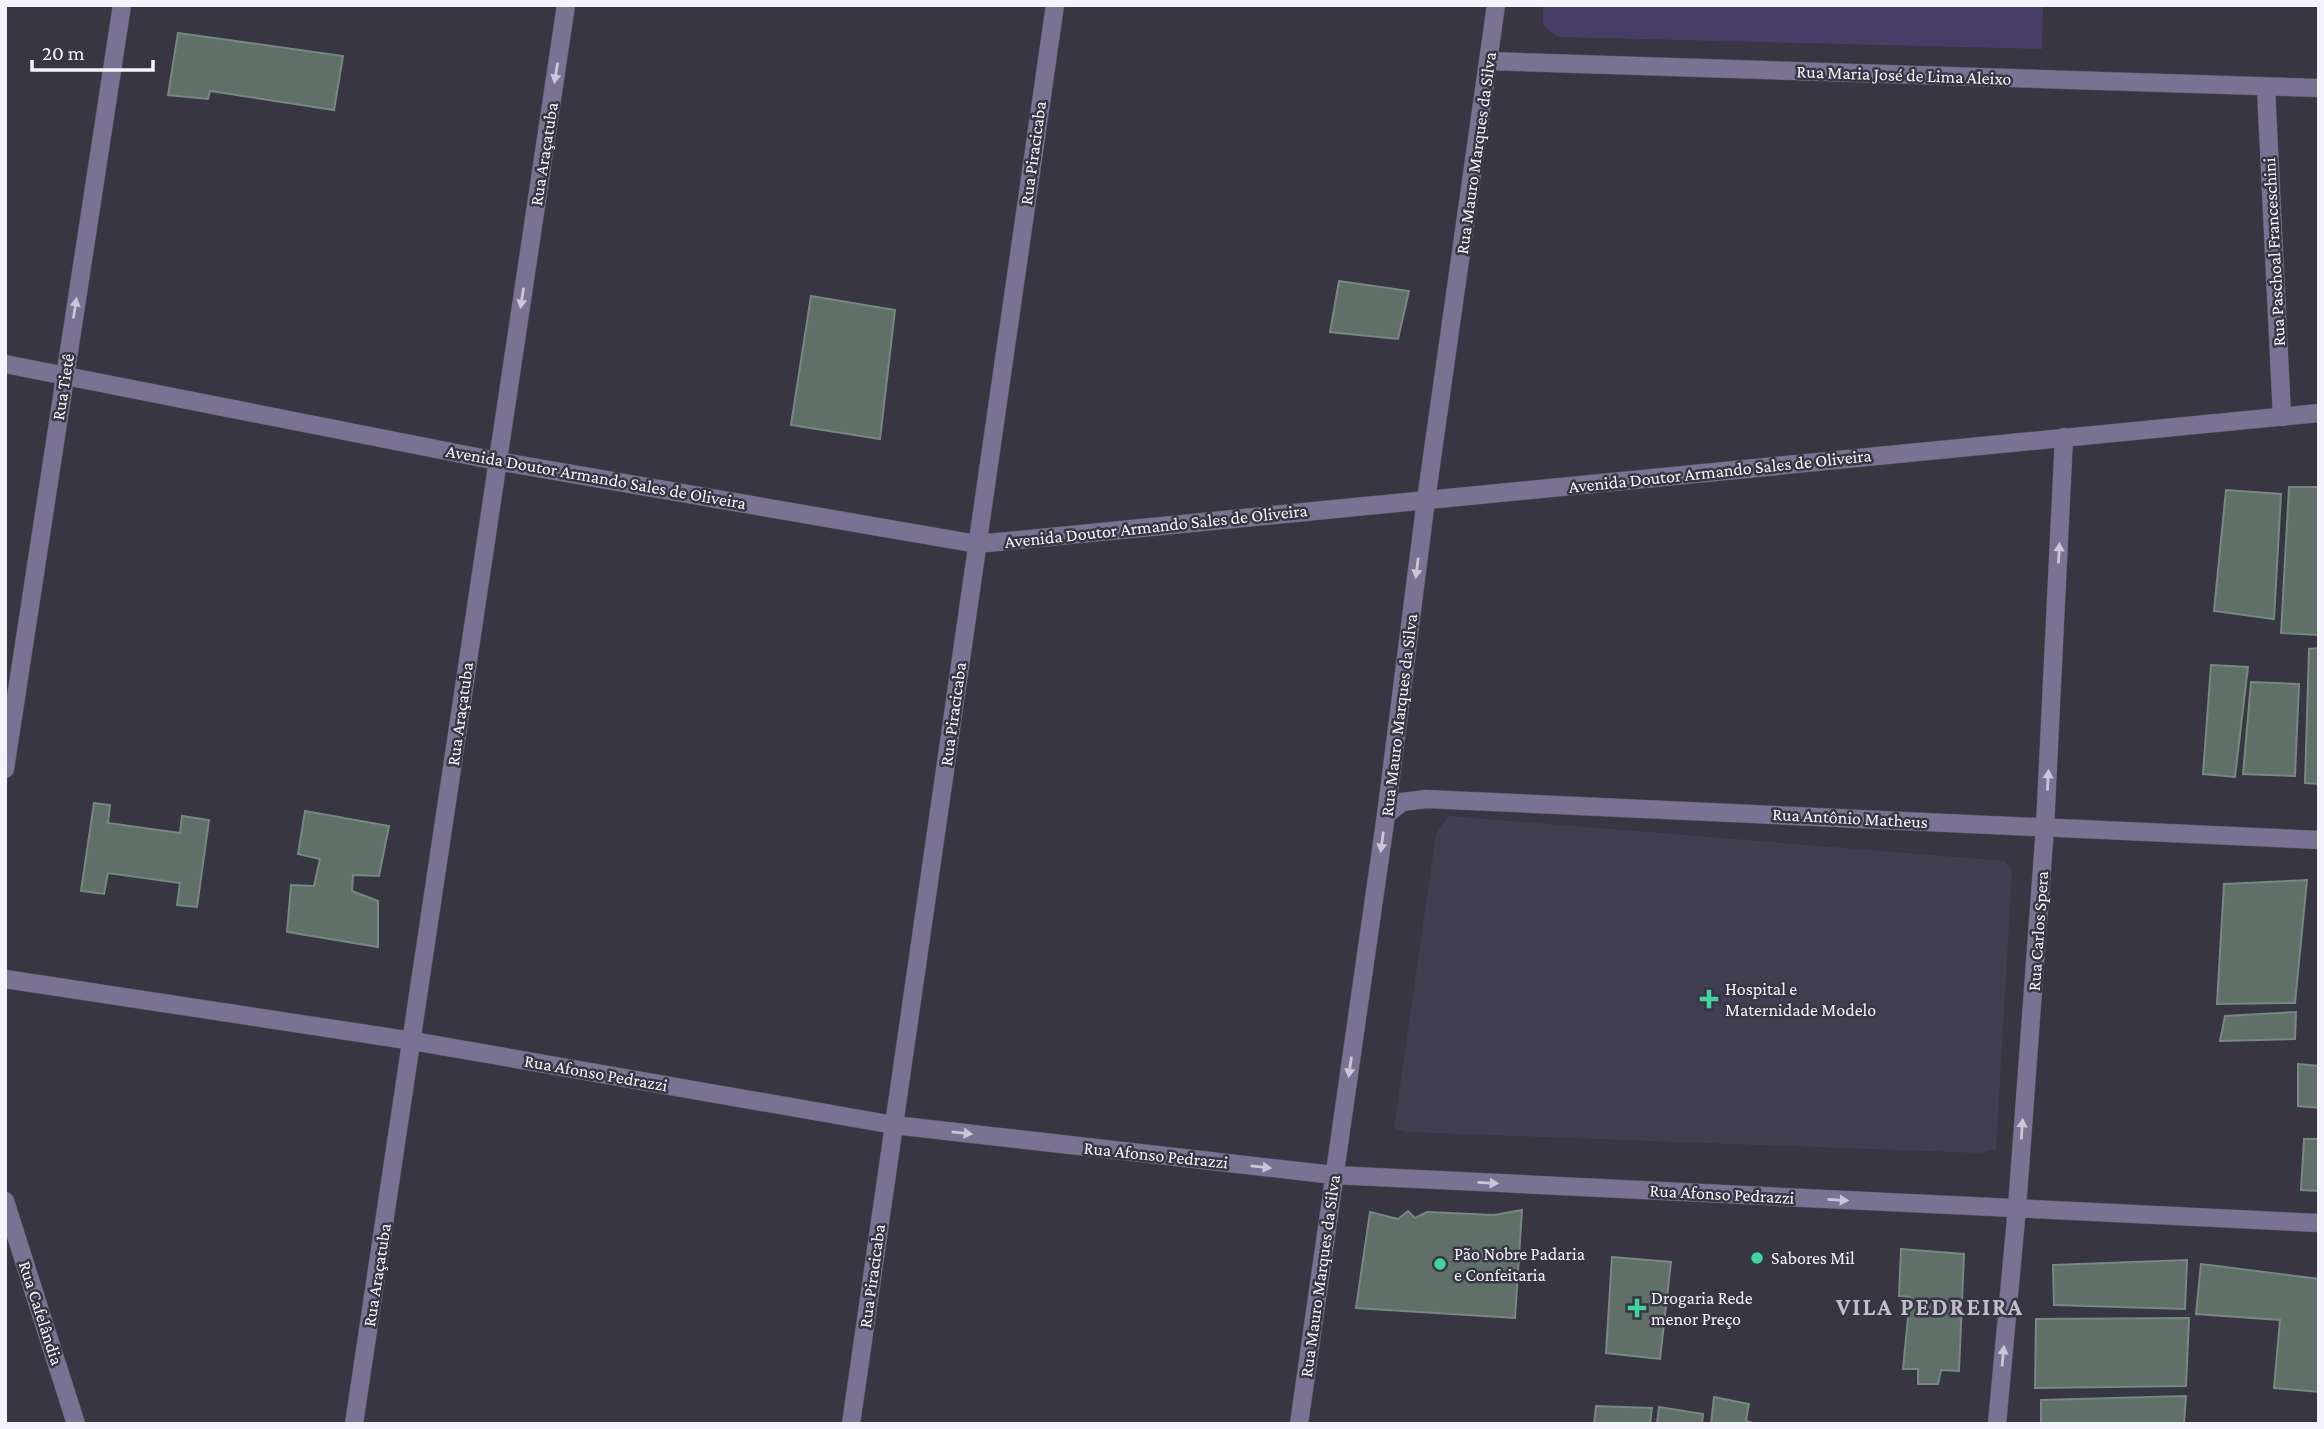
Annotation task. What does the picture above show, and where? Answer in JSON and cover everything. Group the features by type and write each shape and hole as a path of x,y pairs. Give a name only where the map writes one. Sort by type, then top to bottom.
{"street":[{"name":"Rua Tietê","path":"5,769 122,5"},
{"name":"Rua Araçatuba","path":"354,1424 566,5"},
{"name":"Rua Piracicaba","path":"851,1424 1055,5"},
{"name":"Rua Mauro Marques da Silva","path":"1300,1424 1496,5"},
{"name":"Rua Maria José de Lima Aleixo","path":"1489,61 2319,88"},
{"name":"Rua Paschoal Franceschini","path":"2266,88 2282,416"},
{"name":"Avenida Doutor Armando Sales de Oliveira","path":"5,365 497,461 977,544 2319,413"},
{"name":"Rua Carlos Spera","path":"1997,1424 2017,1208 2045,827 2064,437"},
{"name":"Rua Antônio Matheus","path":"1386,815 1402,802 1426,799 2319,840"},
{"name":"Rua Afonso Pedrazzi","path":"5,979 412,1041 894,1125 1334,1175 2319,1223"},
{"name":"Rua Cafelândia","path":"5,1201 76,1424"}],"shaded area":[{"path":"1543,5 2043,5 2042,49 1558,37 1543,25"},
{"name":"Hospital e Maternidade Modelo","path":"1449,816 2005,861 2012,870 1996,1149 1979,1153 1407,1132 1394,1128 1436,834"}],"building":[{"path":"178,33 343,56 334,110 210,91 208,99 168,95"},
{"path":"1339,281 1409,291 1398,339 1330,332"},
{"path":"811,296 895,310 880,439 791,425"},
{"path":"2289,487 2319,487 2319,635 2281,633"},
{"path":"2226,490 2281,494 2274,619 2214,611"},
{"path":"2319,648 2319,784 2305,783 2309,649"},
{"path":"2211,665 2248,667 2235,777 2203,774"},
{"path":"2251,682 2299,684 2295,776 2243,774"},
{"path":"94,803 110,805 108,823 180,833 182,816 209,820 197,907 177,905 180,883 108,873 104,894 81,891"},
{"path":"305,811 389,826 379,876 353,875 352,891 378,901 378,947 287,932 291,885 314,886 320,859 298,854"},
{"path":"2307,880 2295,1003 2217,1004 2224,884"},
{"path":"2296,1012 2295,1039 2220,1041 2225,1016"},
{"path":"2298,1064 2319,1066 2319,1108 2298,1106"},
{"path":"2304,1139 2319,1139 2319,1191 2301,1190"},
{"name":"Pão Nobre Padaria e Confeitaria","path":"1522,1210 1515,1318 1356,1308 1370,1212 1398,1219 1408,1211 1415,1218 1427,1212 1494,1215"},
{"path":"1901,1249 1964,1254 1959,1371 1941,1370 1938,1384 1918,1384 1918,1369 1903,1369 1910,1297 1899,1296"},
{"name":"Drogaria Rede menor Preço","path":"1612,1257 1671,1262 1660,1359 1606,1353"},
{"path":"2187,1260 2185,1309 2054,1305 2053,1265"},
{"path":"2201,1264 2319,1279 2319,1392 2274,1388 2280,1320 2196,1314"},
{"path":"2189,1318 2186,1386 2035,1388 2036,1319"},
{"path":"2186,1396 2184,1424 2041,1424 2041,1400"},
{"path":"1714,1397 1749,1404 1746,1421 1757,1424 1711,1424"},
{"path":"1596,1406 1652,1408 1650,1424 1594,1424"},
{"path":"1659,1407 1703,1414 1702,1424 1657,1424"}],"place":[{"name":"Hospital e Maternidade Modelo","path":"1709,999"},
{"name":"Sabores Mil","path":"1757,1258"},
{"name":"Pão Nobre Padaria e Confeitaria","path":"1440,1264"},
{"name":"Drogaria Rede menor Preço","path":"1637,1308"}],"district":[{"name":"VILA PEDREIRA","path":"1930,1306"}]}
